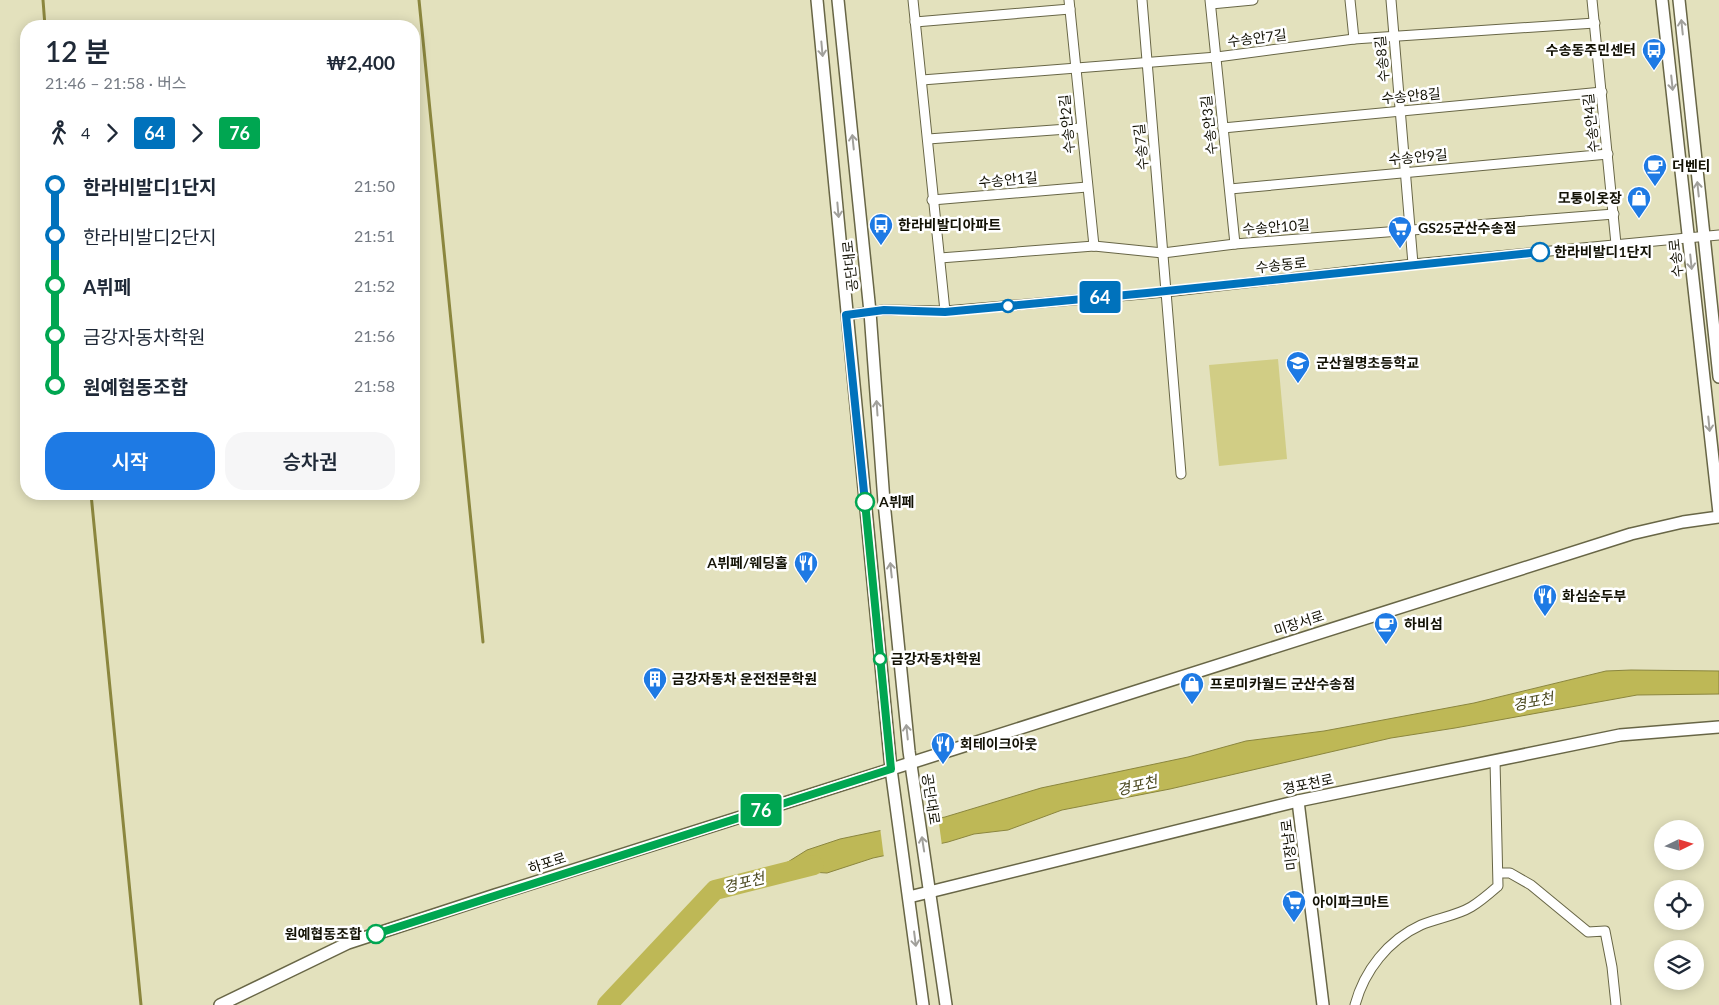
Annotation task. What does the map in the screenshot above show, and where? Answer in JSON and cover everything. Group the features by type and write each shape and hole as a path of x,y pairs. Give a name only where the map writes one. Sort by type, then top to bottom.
{"street":[{"name":"공단대로","path":"818,0 846,315 891,769 923,1005"},
{"name":"공단대로","path":"838,0 870,312 884,502 910,762 946,1005"},
{"path":"913,0 928,139 932,200 945,312"},
{"name":"수송7길","path":"1142,0 1182,474"},
{"name":"수송안3길","path":"1235,244 1211,2 1254,0"},
{"path":"1350,0 1354,40"},
{"name":"수송8길","path":"1391,0 1413,264"},
{"name":"수송안4길","path":"1592,0 1616,244"},
{"name":"수송로","path":"1662,0 1719,513"},
{"path":"1679,0 1719,377"},
{"path":"915,22 1070,5"},
{"name":"수송안2길","path":"1070,5 1094,246"},
{"name":"수송안7길","path":"922,80 1217,56 1354,40 1595,23"},
{"name":"수송안8길","path":"1223,128 1602,92"},
{"path":"928,139 1081,128"},
{"name":"수송안9길","path":"1230,189 1608,154"},
{"name":"수송안1길","path":"932,200 1087,187"},
{"name":"수송안10길","path":"940,258 1094,246 1163,253 1235,244 1614,214"},
{"name":"수송동로","path":"846,315 884,310 945,312 1166,292 1413,264 1719,235"},
{"name":"미장서로","path":"891,769 1631,534 1683,522 1719,517"},
{"name":"경포천로","path":"908,894 930,892 1298,801 1620,736 1719,727"},
{"path":"1355,1005 1360,987 1368,970 1400,937 1421,925 1470,908 1498,886 1495,761"},
{"name":"하포로","path":"220,1005 348,943 891,769"},
{"name":"미장남로","path":"1298,801 1323,1005"},
{"path":"1499,873 1510,873 1531,885 1588,932 1605,931 1612,967 1616,1005"}],"shaded area":[{"path":"1278,359 1287,459 1219,466 1209,365"}],"water":[{"path":"1606,671 1719,671 1719,694 1637,695 1391,738 1170,789 1062,810 1008,830 974,834 948,842 873,858 827,873 775,870 807,850 840,839 945,817 1041,788 1188,757 1246,741 1324,731 1474,703"}],"pier":[{"path":"938,816 942,846 884,858 880,827"}],"waterway":[{"path":"43,0 45,20"},
{"path":"419,0 483,642"},
{"path":"92,500 141,1005"},
{"name":"경포천","path":"607,1005 715,890 814,865"}],"bus line":[{"name":"64","path":"865,502 846,315 884,310 945,312 1540,252"},
{"name":"76","path":"376,934 673,837 891,769 865,502"}],"place":[{"name":"수송동주민센터","path":"1654,71"},
{"name":"더벤티","path":"1655,187"},
{"name":"모퉁이옷장","path":"1639,219"},
{"name":"한라비발디아파트","path":"881,246"},
{"name":"GS25군산수송점","path":"1400,249"},
{"name":"한라비발디1단지","path":"1540,252"},
{"name":"군산월명초등학교","path":"1298,384"},
{"name":"A뷔페","path":"865,502"},
{"name":"A뷔페/웨딩홀","path":"806,584"},
{"name":"화심순두부","path":"1545,617"},
{"name":"하비섬","path":"1386,645"},
{"name":"금강자동차학원","path":"880,659"},
{"name":"금강자동차 운전전문학원","path":"655,700"},
{"name":"프로미카월드 군산수송점","path":"1192,705"},
{"name":"회테이크아웃","path":"943,765"},
{"name":"아이파크마트","path":"1294,923"},
{"name":"원예협동조합","path":"376,934"}]}
